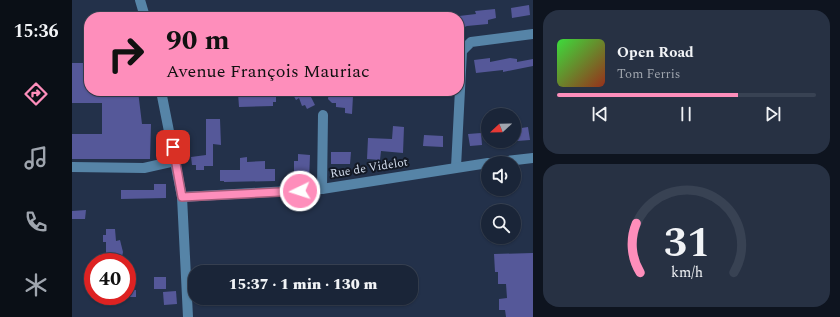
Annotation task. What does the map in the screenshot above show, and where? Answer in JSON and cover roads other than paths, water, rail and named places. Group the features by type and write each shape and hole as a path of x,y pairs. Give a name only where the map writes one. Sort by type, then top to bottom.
{"street":[{"path":"140,0 143,12"},
{"path":"464,49 471,42 533,34"},
{"path":"157,96 182,197 188,317"},
{"path":"162,96 173,161"},
{"path":"456,167 460,96"},
{"path":"322,189 323,115"},
{"name":"Rue de Videlot","path":"521,159 533,158"},
{"path":"72,167 144,168 173,161"},
{"name":"Rue de Videlot","path":"182,197 322,189 481,164"}]}
